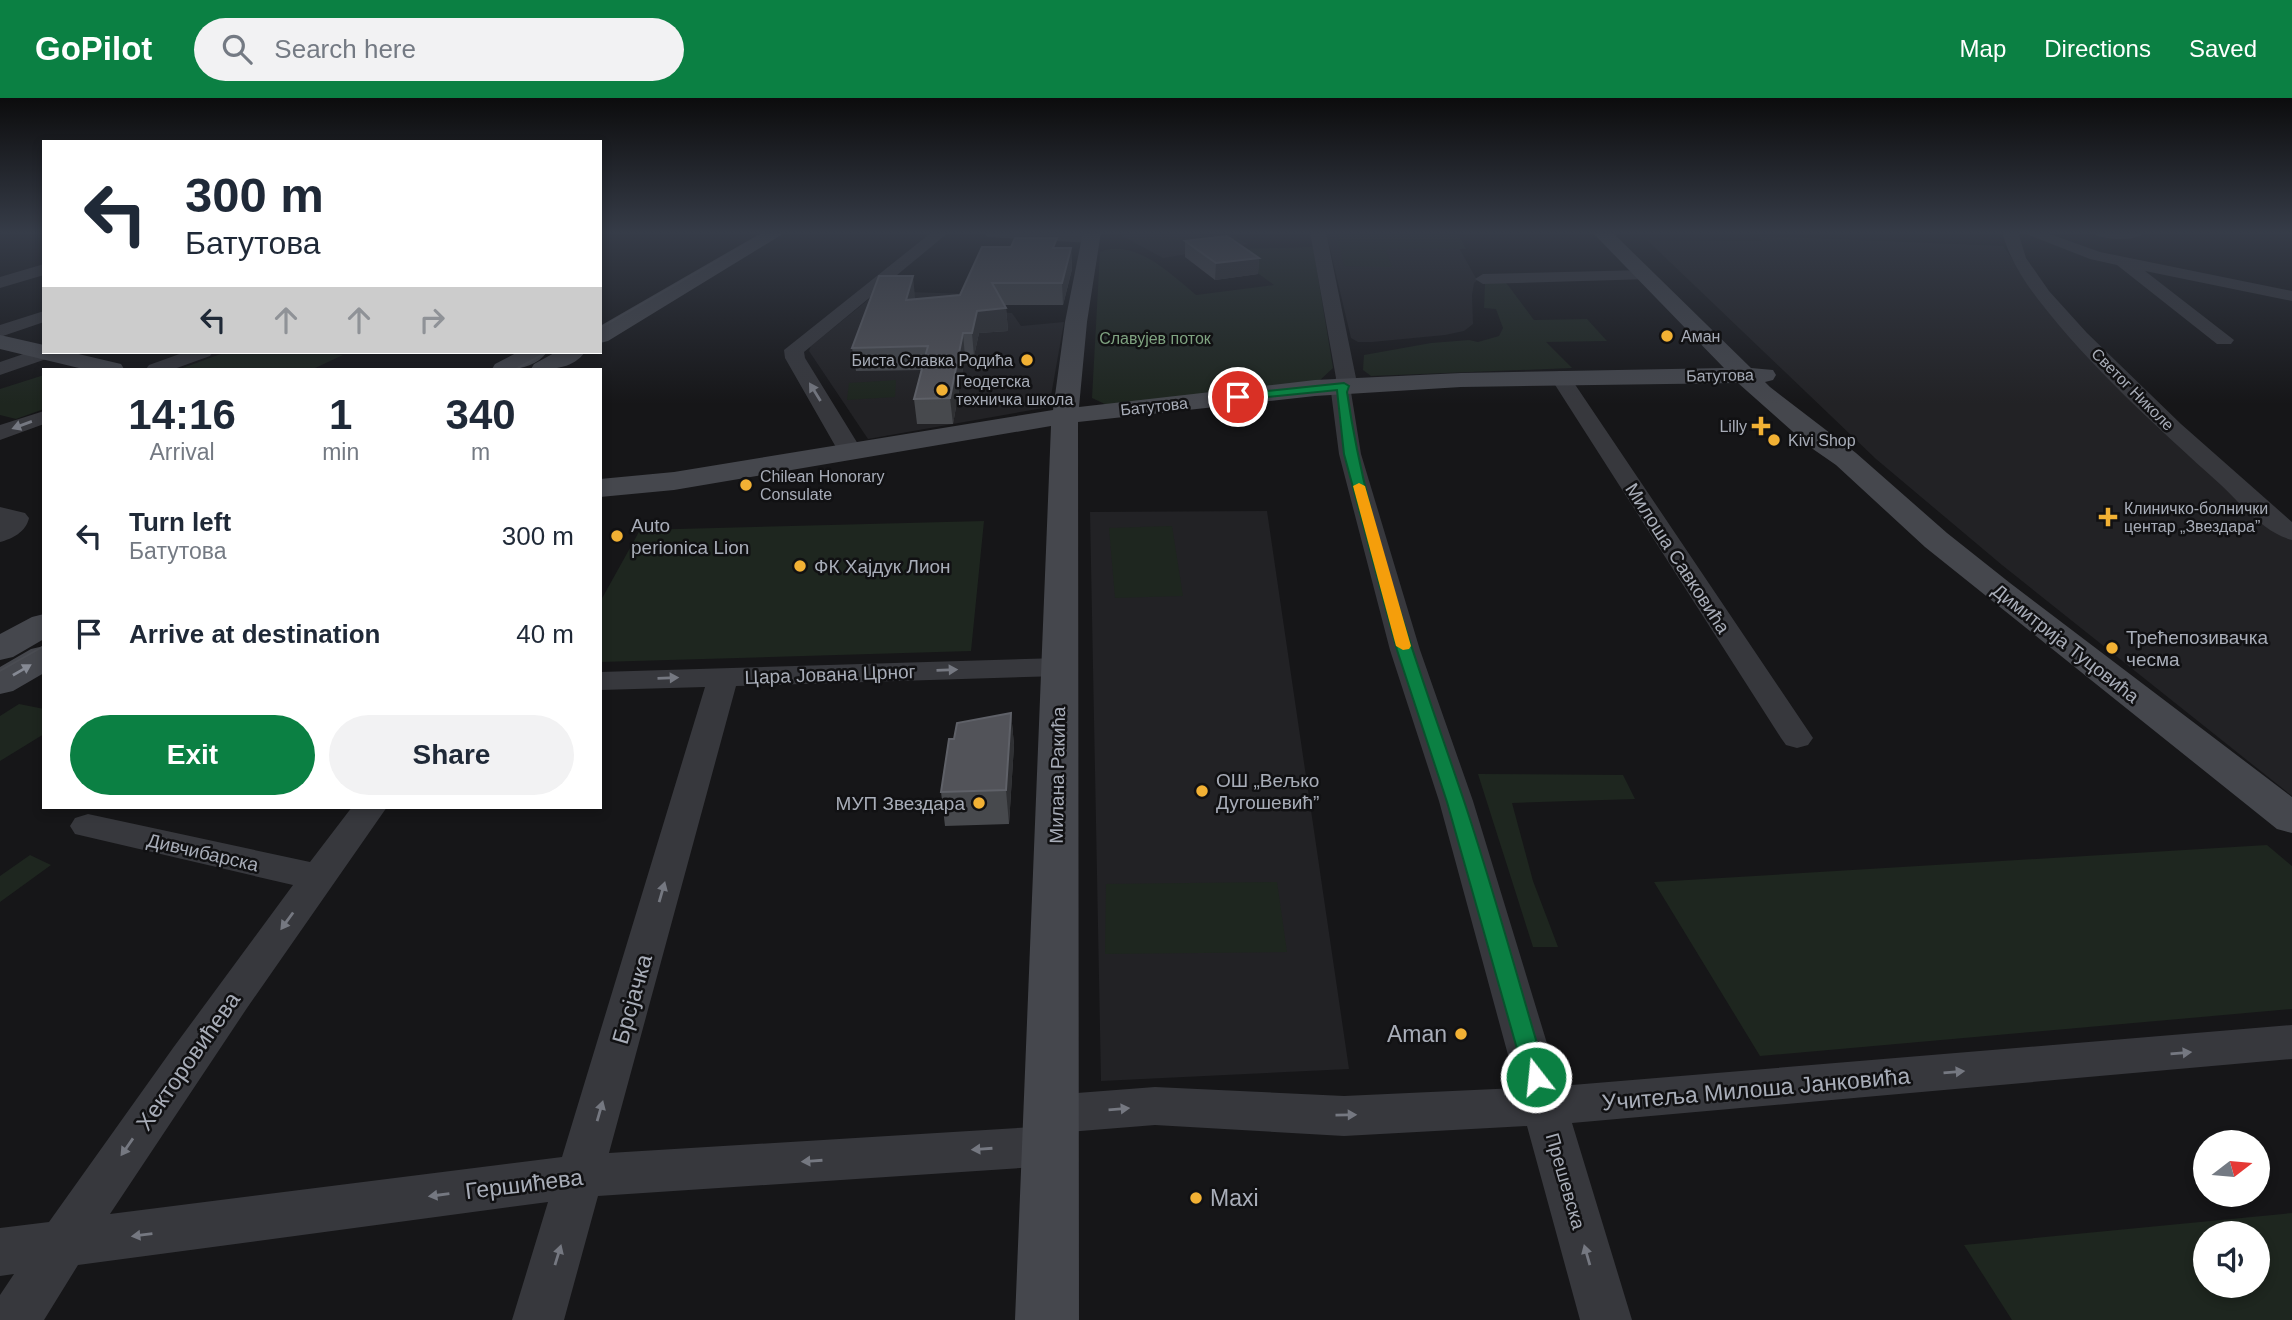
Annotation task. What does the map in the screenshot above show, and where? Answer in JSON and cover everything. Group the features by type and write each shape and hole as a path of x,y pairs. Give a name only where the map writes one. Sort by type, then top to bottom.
{"main road":[{"path":"602,315 648,289"},
{"path":"602,335 680,289"},
{"name":"Милана Ракића","path":"1047,1320 1065,416 1082,289"},
{"name":"Димитрија Туцовића","path":"1659,289 1754,375"},
{"name":"Димитрија Туцовића","path":"1673,289 1754,375 1787,415 1846,459 1936,540 1998,590 2292,819"},
{"path":"0,342 42,352"},
{"path":"49,354 108,368"},
{"path":"505,368 531,354"},
{"path":"545,368 569,354"},
{"name":"Батутова","path":"602,487 637,486 1065,416 1344,386 1560,377 1754,375"},
{"path":"0,649 42,625"},
{"path":"0,682 42,658"}],"street":[{"path":"849,451 795,358 794,350 871,289"},
{"name":"Прешевска","path":"1329,289 1346,378 1341,392 1350,454 1405,650 1456,802 1606,1320"},
{"name":"Светог Николе","path":"2039,289 2150,408 2287,529"},
{"path":"2158,289 2224,340"},
{"path":"2257,289 2292,296"},
{"path":"0,331 42,317"},
{"path":"0,369 42,354"},
{"path":"159,368 197,354"},
{"name":"Милоша Савковића","path":"1560,377 1797,738"},
{"path":"0,433 42,418"},
{"name":"Цара Јована Црног","path":"602,681 1060,667"},
{"name":"Брсјачка","path":"538,1320 723,677"},
{"name":"Хекторовићева","path":"14,1320 61,1245 172,1082 369,809"},
{"name":"Дивчибарска","path":"88,826 318,877"},
{"name":"Учитеља Милоша Јанковића","path":"1051,1130 1154,1106 1344,1116 1544,1105 2292,1042"},
{"name":"Гершићева","path":"0,1252 581,1176 1051,1130"}],"shaded area":[{"path":"1339,289 1473,289 1473,324 1464,331 1372,342 1358,342 1351,338"},
{"name":"Клиничко-болнички центар „Звездара”","path":"1698,289 2034,289 2040,298 2292,532 2292,796 2002,565 1876,459"},
{"path":"879,291 970,294 983,311 1012,313 1021,326 1064,322 1049,407 868,439 809,351 811,346"},
{"name":"ОШ „Вељко Дугошевић”","path":"1267,511 1349,1069 1101,1081 1090,512"}],"green space":[{"name":"Славујев поток","path":"1098,289 1189,289 1196,295 1243,289 1320,289 1333,368 1319,381 1107,405 1092,398"},
{"path":"1485,289 1511,289 1534,320 1587,319 1607,341 1546,342 1572,368 1371,376 1363,370 1364,355 1431,343 1469,340 1478,342 1499,336 1503,328 1496,309 1484,308"},
{"path":"221,354 343,355 315,368 183,368"},
{"path":"42,376 42,410 16,419 0,415 0,389"},
{"path":"896,380 895,397 847,400 849,383"},
{"name":"ФК Хајдук Лион","path":"984,521 971,651 602,662 602,598 640,530"},
{"path":"1172,526 1183,596 1115,598 1109,528"},
{"path":"19,704 42,709 42,735 0,761 0,716"},
{"path":"1478,774 1623,775 1635,799 1512,803 1533,881 1558,947 1533,947"},
{"path":"2267,845 2292,866 2292,1009 1760,1056 1654,882"},
{"path":"30,855 51,865 0,902 0,876"},
{"path":"1277,882 1287,952 1105,954 1106,884"},
{"path":"2292,1213 2292,1320 2012,1320 1964,1245 2193,1223 2193,1298 2270,1298 2270,1221 2210,1221"}],"building":[{"path":"874,289 909,289 906,300 960,295 963,289 995,289 1006,308 977,311 972,333 963,333 950,398 914,399 928,346 852,348"},
{"path":"1011,713 1006,790 941,792 949,739 954,739 957,723"}],"tram line":[{"path":"602,327 668,289"},
{"path":"518,368 543,354"},
{"path":"0,671 42,647"}],"slow traffic":[{"path":"1359,486 1403,646"}],"place":[{"name":"Аман","path":"1667,336"},
{"name":"Биста Славка Родића","path":"1027,360"},
{"name":"Геодетска техничка школа","path":"942,390"},
{"name":"Lilly","path":"1761,426"},
{"name":"Kivi Shop","path":"1774,440"},
{"name":"Chilean Honorary Consulate","path":"746,485"},
{"name":"Клиничко-болнички центар „Звездара”","path":"2108,517"},
{"name":"Auto perionica Lion","path":"617,536"},
{"name":"ФК Хајдук Лион","path":"800,566"},
{"name":"Трећепозивачка чесма","path":"2112,648"},
{"name":"ОШ „Вељко Дугошевић”","path":"1202,791"},
{"name":"МУП Звездара","path":"979,803"},
{"name":"Aman","path":"1461,1034"},
{"name":"Maxi","path":"1196,1198"}],"route":[{"path":"1238,397 1344,386 1341,392 1344,426 1350,454 1405,650 1456,802 1536,1077"}]}
